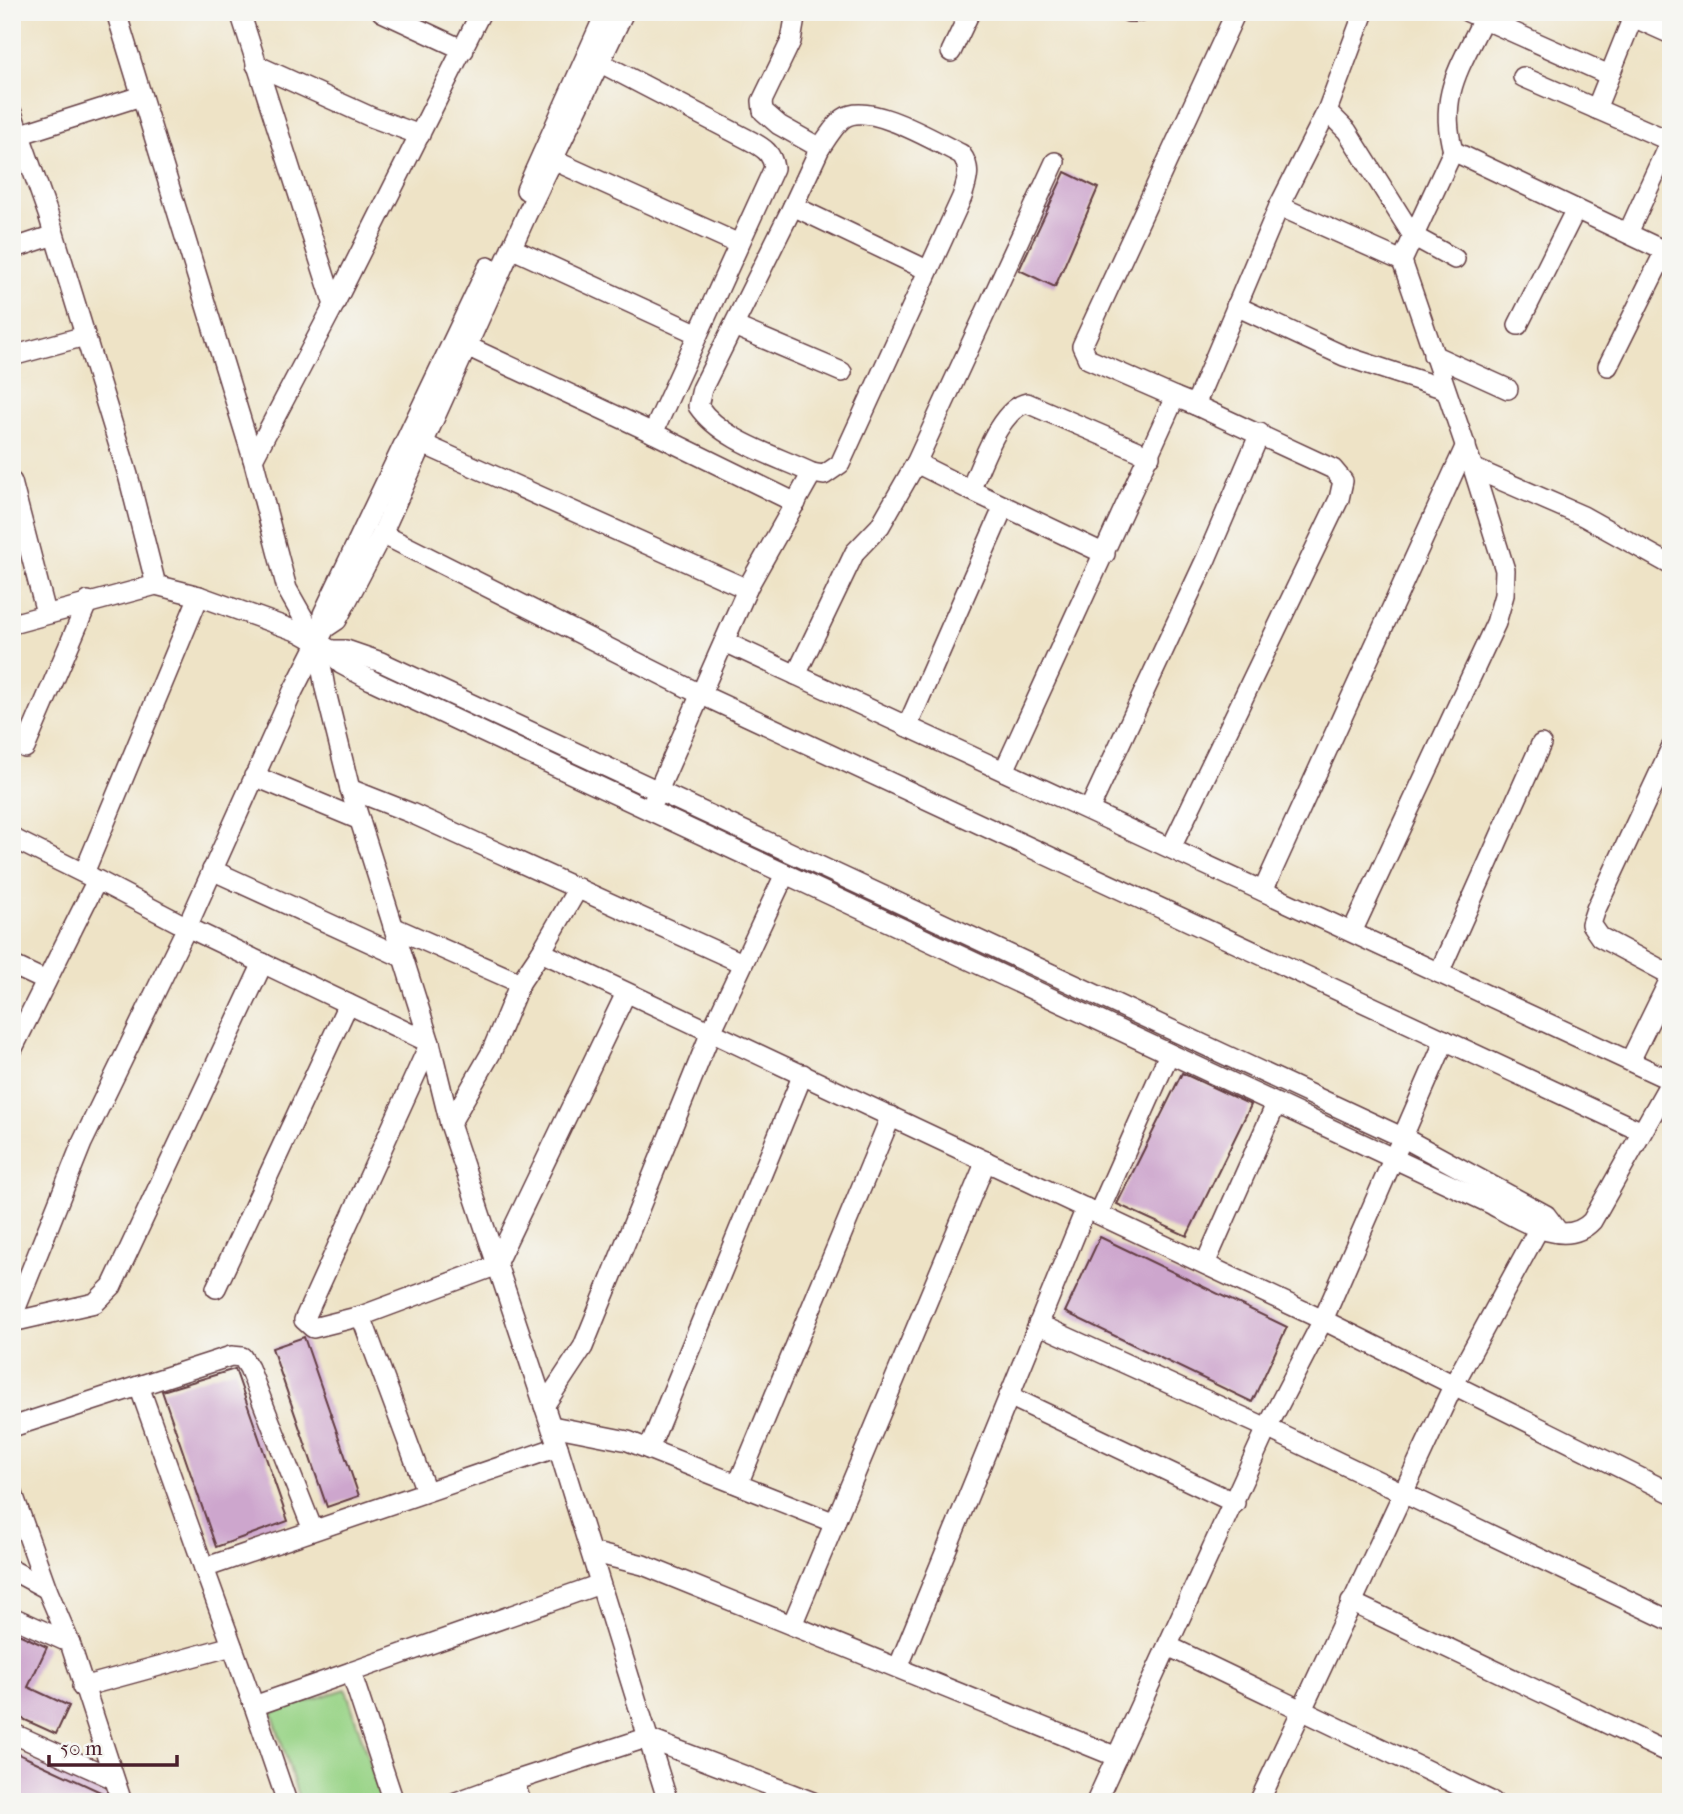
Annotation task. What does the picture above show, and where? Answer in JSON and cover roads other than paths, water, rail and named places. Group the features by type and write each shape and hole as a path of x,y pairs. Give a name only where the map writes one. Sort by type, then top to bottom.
{"street":[{"path":"116,12 253,460 287,589 341,664 1395,1159 1547,1225 1583,1231 1592,1221 1670,1080 725,642"},
{"path":"240,12 334,305"},
{"path":"382,12 464,50"},
{"path":"253,460 481,12"},
{"path":"607,12 511,248 323,614 325,688 350,789 430,1044 450,1124 495,1266 552,1426 646,1738 668,1802"},
{"path":"12,1320 82,1143 187,927 254,776 382,534 423,444 460,343 548,157 601,63 624,12"},
{"path":"791,12 795,18 795,29 762,101 763,111 779,125 820,148"},
{"path":"951,52 970,12"},
{"path":"1129,12 1141,12"},
{"path":"1171,848 1339,499 1343,481 1333,469 1259,433 1088,359 1082,346 1236,12"},
{"path":"1195,405 1279,206 1327,111 1364,12"},
{"path":"1596,109 1634,14 1671,34"},
{"path":"1352,932 1496,623 1504,595 1505,570 1466,446 1402,261 1453,151 1446,125 1446,110 1454,79 1476,15 1609,75"},
{"path":"601,63 751,141 766,150 773,159 774,168 653,433"},
{"path":"256,65 371,117 420,135"},
{"path":"1523,77 1670,140 1628,233"},
{"path":"15,136 141,96"},
{"path":"1327,111 1347,131 1413,236 1455,259"},
{"path":"12,113 15,136 54,235 128,475 156,585"},
{"path":"860,114 880,117 961,154 968,162 968,175 962,197 839,464 824,475 812,473 723,432 707,419 698,406 702,389 793,206 820,148 843,118 860,114"},
{"path":"1453,151 1668,252 1608,366"},
{"path":"548,157 739,244"},
{"path":"796,675 855,552 880,526 916,463 1055,162"},
{"path":"793,206 927,270"},
{"path":"1279,206 1402,261"},
{"path":"1518,325 1576,209"},
{"path":"12,249 54,235"},
{"path":"511,248 698,334"},
{"path":"1236,306 1344,356 1445,389"},
{"path":"734,326 842,372"},
{"path":"12,356 85,336"},
{"path":"460,343 796,503"},
{"path":"1433,355 1508,389"},
{"path":"1004,771 1175,397"},
{"path":"971,490 1004,418 1014,406 1027,403 1150,456"},
{"path":"1089,810 1206,559 1259,433"},
{"path":"423,444 747,589"},
{"path":"1263,891 1466,446"},
{"path":"916,463 1105,554"},
{"path":"1473,468 1583,516 1671,565"},
{"path":"649,810 747,589 812,473"},
{"path":"12,482 46,613"},
{"path":"907,727 1004,506"},
{"path":"382,534 702,695 1640,1131"},
{"path":"12,624 88,601 156,585 200,596 381,662 1404,1138 1547,1225"},
{"path":"12,1050 46,981 90,876 200,596"},
{"path":"25,748 88,601"},
{"path":"1439,973 1541,744"},
{"path":"1630,1062 1671,976 1600,937 1591,924 1595,909 1671,748"},
{"path":"254,776 360,820"},
{"path":"350,789 411,813 742,963"},
{"path":"12,838 187,927 430,1044"},
{"path":"212,870 402,957"},
{"path":"544,1406 583,1347 711,1032 785,874"},
{"path":"450,1124 491,1053 520,983 578,888"},
{"path":"393,927 520,983"},
{"path":"541,952 1323,1320 1671,1493"},
{"path":"12,1320 95,1303 112,1286 263,963"},
{"path":"12,965 46,981"},
{"path":"430,1044 304,1321 313,1328 360,1315 495,1266 626,993"},
{"path":"216,1288 348,1004"},
{"path":"1096,1802 1267,1428 1323,1320 1445,1040"},
{"path":"898,1668 1038,1324 1169,1054"},
{"path":"649,1449 803,1074"},
{"path":"1205,1264 1276,1104"},
{"path":"738,1484 891,1116"},
{"path":"792,1625 986,1161"},
{"path":"1259,1802 1454,1384 1547,1225"},
{"path":"360,1315 426,1491"},
{"path":"1038,1324 1267,1428 1671,1621"},
{"path":"12,1427 230,1356 242,1357 249,1368 313,1530"},
{"path":"139,1386 287,1802"},
{"path":"1009,1396 1235,1503"},
{"path":"552,1426 628,1441 835,1523"},
{"path":"204,1568 558,1447"},
{"path":"12,1492 47,1589 70,1643 82,1687 122,1802"},
{"path":"591,1552 643,1565 1116,1757"},
{"path":"12,1570 47,1589"},
{"path":"254,1706 600,1584"},
{"path":"1351,1602 1671,1754"},
{"path":"12,1617 70,1643"},
{"path":"82,1687 232,1646"},
{"path":"1168,1646 1300,1712 1493,1802"},
{"path":"351,1672 394,1802"},
{"path":"12,1733 114,1779"},
{"path":"456,1802 646,1738 813,1802"},
{"path":"514,1781 521,1802"}]}
